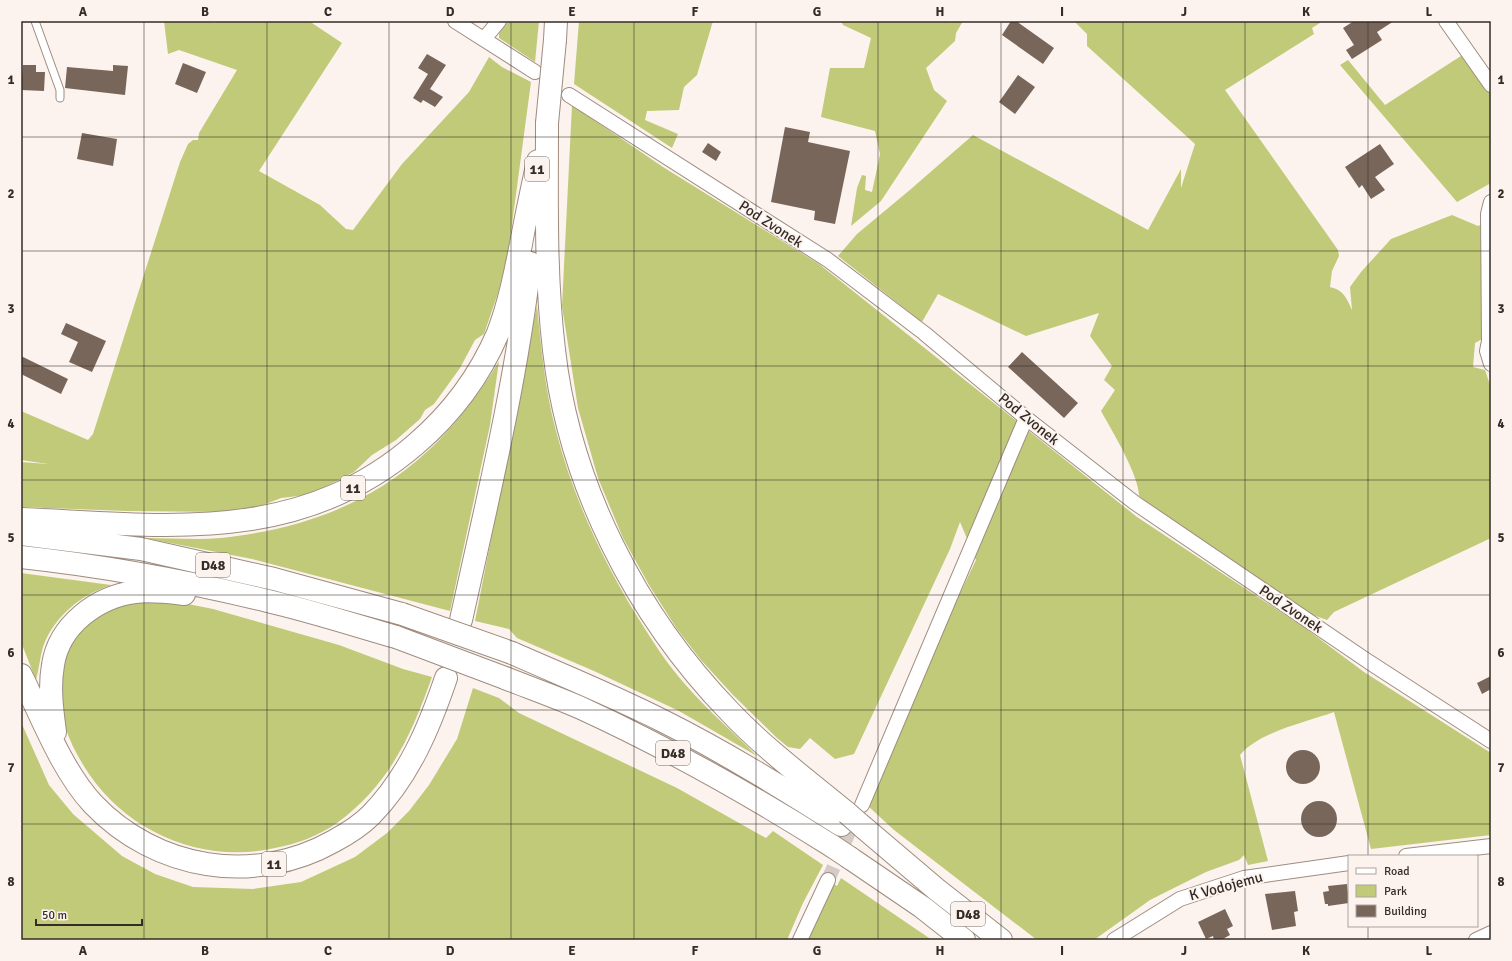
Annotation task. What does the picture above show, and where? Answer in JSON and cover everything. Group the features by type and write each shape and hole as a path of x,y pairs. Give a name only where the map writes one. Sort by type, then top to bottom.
{"main road":[{"name":"11","path":"461,620 496,460 526,296 547,123 556,31"},
{"name":"11","path":"21,519 185,525 224,523 263,518 300,510 337,496 370,479 402,456 432,430 458,401 480,368 498,332 512,288 547,123"},
{"path":"547,123 547,250 554,350 562,400 575,450 606,532 636,590 664,633 695,674 730,712 767,747 854,821"},
{"name":"D48","path":"21,534 148,551 274,579 402,614 512,653 589,686 663,721 854,821 936,889 1001,940"},
{"name":"D48","path":"21,557 137,572 269,601 396,638 505,678 580,708 653,742 723,779 841,852 922,908 964,940"},
{"path":"56,745 51,691 53,663 57,650 71,626 93,607 120,595 150,591 269,601"},
{"name":"11","path":"21,675 72,776 93,804 120,827 150,846 186,860 222,867 257,867 292,860 320,849 347,834 370,816 391,792 408,767 423,738 446,678"}],"street":[{"path":"455,21 535,72"},
{"path":"484,39 499,21"},
{"path":"1446,21 1491,85"},
{"name":"Pod Zvonek","path":"569,95 828,260 924,333 1026,418 1135,503 1369,662 1491,741"},
{"path":"1491,202 1488,214 1490,340 1487,351 1491,364"},
{"path":"854,821 1026,418"},
{"path":"1414,855 1491,846"},
{"name":"K Vodojemu","path":"1114,940 1180,899 1244,878 1348,863"},
{"path":"800,940 828,880"},
{"path":"1476,940 1491,933"}],"lane":[{"path":"35,21 60,90 60,98"}],"green space":[{"path":"164,21 204,21 215,23 216,21 309,21 342,43 259,171 320,205 346,229 353,230 402,164 469,92 489,57 502,67 531,82 508,254 498,293 484,334 475,340 460,368 434,404 425,410 420,419 396,440 372,455 354,472 307,495 281,498 258,507 221,512 126,511 21,507 21,462 48,464 21,460 21,411 88,440 93,434 180,162 188,144 193,140 198,140 199,133 237,70 179,50 168,54"},
{"path":"509,21 539,21 535,62 499,38 499,33"},
{"path":"579,21 713,21 697,75 684,87 679,110 647,111 645,120 678,134 672,148 574,84"},
{"path":"841,21 949,21 950,23 953,21 963,21 956,33 955,41 926,68 934,90 947,101 881,201 851,226 857,188 862,175 866,176 865,190 872,192 880,154 875,131 821,117 830,68 864,68 871,38 843,25"},
{"path":"1074,21 1323,21 1312,28 1314,34 1225,90 1338,250 1339,256 1332,271 1330,287 1339,290 1342,293 1347,299 1352,310 1350,287 1361,272 1391,239 1452,215 1478,226 1491,220 1491,334 1475,343 1473,367 1485,370 1491,388 1491,538 1334,612 1327,620 1310,614 1200,545 1139,496 1138,487 1130,465 1101,411 1115,390 1104,380 1112,366 1090,336 1099,313 1026,336 938,294 922,322 838,256 857,234 973,135 1148,230 1181,169 1181,188 1195,144 1087,46 1087,34"},
{"path":"1464,54 1491,93 1491,183 1457,202 1340,65 1348,60 1385,105"},
{"path":"572,105 663,167 819,264 1137,517 1305,628 1364,672 1491,753 1491,835 1371,849 1334,712 1271,734 1248,747 1240,755 1268,861 1248,865 1244,855 1239,860 1206,872 1150,900 1094,940 1037,940 894,830 868,806 953,608 976,560 960,522 950,549 854,754 835,759 810,738 800,749 788,747 733,695 701,660 677,629 649,585 623,538 598,478 578,408 562,306"},
{"path":"537,305 546,384 552,416 572,483 604,558 631,606 663,657 673,670 701,702 757,756 679,711 594,671 517,638 509,629 475,621"},
{"path":"499,361 490,425 450,611 252,559 145,538 212,539 267,531 309,520 348,505 383,486 416,462 446,433 473,400"},
{"path":"21,573 111,585 100,589 79,601 61,616 43,647 36,680 21,642"},
{"path":"123,601 173,601 213,609 339,645 403,669 432,677 416,719 396,758 371,792 337,823 307,839 275,848 248,852 222,852 196,847 171,840 147,828 125,813 106,795 89,774 72,745 65,726 59,690 61,666 64,656 78,631 90,618"},
{"path":"473,688 499,698 519,713 677,788 766,838 773,831 823,865 803,903 787,940 21,940 21,722 49,785 73,814 122,856 155,874 193,887 253,889 301,882 355,857 387,833 409,811 429,785 457,739"},
{"path":"841,878 932,940 808,940 834,884 837,886"}],"building":[{"path":"1011,21 1016,21 1054,48 1043,64 1002,35"},
{"path":"1354,21 1394,21 1377,32 1382,40 1352,59 1346,50 1354,45 1343,28"},
{"path":"427,54 446,65 430,89 443,97 435,107 423,100 421,103 413,98 428,74 418,68"},
{"path":"183,63 206,72 197,93 175,84"},
{"path":"23,65 36,65 36,72 45,72 44,91 21,90"},
{"path":"113,65 128,66 125,95 65,88 67,67 113,71"},
{"path":"1018,75 1035,87 1015,114 999,102"},
{"path":"785,127 810,132 808,142 850,151 835,224 814,220 815,211 771,202"},
{"path":"82,133 117,139 113,166 77,159"},
{"path":"708,143 721,152 716,161 702,152"},
{"path":"1380,144 1394,164 1375,177 1385,190 1371,199 1362,185 1359,188 1345,167"},
{"path":"66,323 106,341 92,372 69,362 78,342 61,334"},
{"path":"1022,352 1078,403 1064,418 1008,367"},
{"path":"21,356 68,379 61,394 21,374"},
{"path":"1491,676 1491,689 1482,694 1477,683"},
{"path":"1300,750 1306,750 1310,751 1317,757 1320,767 1319,774 1313,781 1306,784 1300,784 1296,783 1289,777 1286,770 1286,764 1287,760 1293,753"},
{"path":"1319,801 1329,804 1334,809 1337,819 1334,829 1329,834 1319,837 1309,834 1304,829 1301,819 1304,809 1309,804"},
{"path":"1347,884 1348,903 1328,906 1328,904 1325,904 1323,892 1329,891 1328,886"},
{"path":"1295,891 1298,911 1294,912 1296,926 1272,930 1265,894"},
{"path":"1225,909 1233,926 1227,929 1230,935 1221,940 1214,940 1213,936 1206,939 1198,922"}],"tunnel":[{"path":"828,880 857,814"}]}
